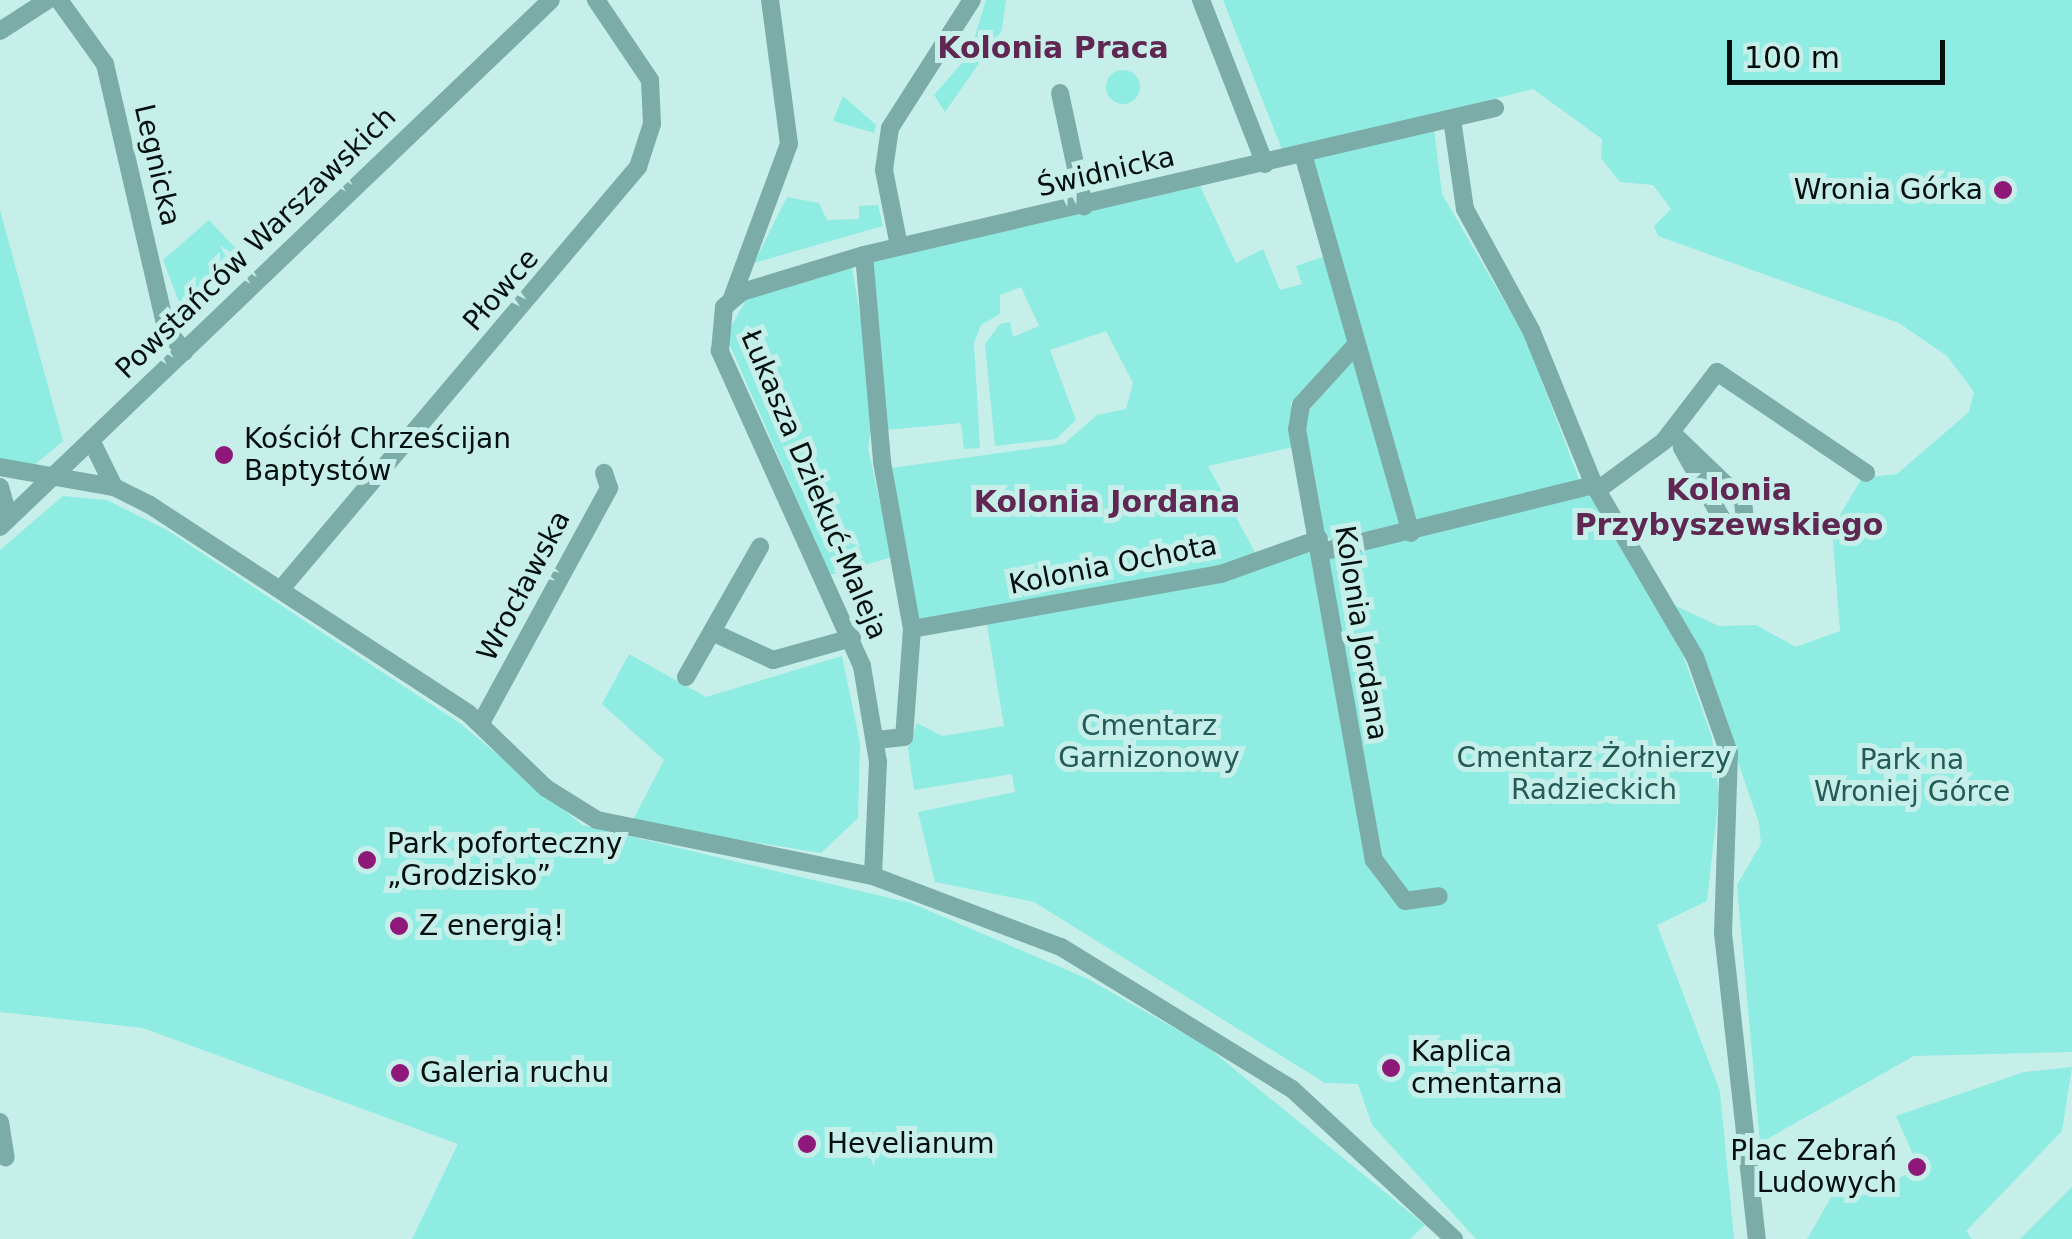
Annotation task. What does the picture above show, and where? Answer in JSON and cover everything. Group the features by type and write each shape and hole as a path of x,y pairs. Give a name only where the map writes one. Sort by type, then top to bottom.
{"street":[{"path":"0,31 48,0"},
{"name":"Legnicka","path":"59,0 105,64 166,328 184,352"},
{"name":"Powstańców Warszawskich","path":"4,522 551,0"},
{"name":"Płowce","path":"281,590 638,167 652,124 650,80 596,0"},
{"name":"Łukasza Dziekuć-Maleja","path":"770,0 789,144 732,298 719,317 720,351 852,638 876,740 873,876"},
{"path":"899,246 884,170 890,128 972,0"},
{"path":"1201,0 1265,164"},
{"path":"1060,93 1084,206"},
{"name":"Świdnicka","path":"732,298 899,246 1495,108"},
{"path":"1452,120 1466,209 1532,330 1596,487 1696,657 1732,762 1723,934 1757,1239"},
{"path":"1304,154 1353,348 1411,533 1596,487 1677,440 1717,372 1866,472"},
{"path":"864,255 882,462 912,629 904,737 876,740"},
{"name":"Kolonia Jordana","path":"1353,348 1297,417 1374,860 1406,901 1439,896"},
{"path":"92,440 114,487"},
{"path":"1677,440 1743,502 1746,528 1726,526 1677,440"},
{"path":"0,467 114,487 281,590 480,723 546,788 597,820 873,876 1020,927 1196,1024 1359,1144 1443,1235"},
{"name":"Wrocławska","path":"480,723 608,488 604,473"},
{"path":"0,487 4,522"},
{"name":"Kolonia Ochota","path":"912,629 1221,574 1320,546 1411,533"},
{"path":"686,677 760,547"},
{"path":"712,632 773,660 852,638"},
{"path":"0,1122 6,1158"}],"green space":[{"path":"986,0 1006,0 1002,30 945,112 934,95 969,55"},
{"name":"Park na Wroniej Górce","path":"1223,0 2072,0 2072,1052 1914,1056 1760,1143 1737,885 1761,844 1759,823 1705,667 1667,602 1719,626 1756,625 1796,647 1840,631 1832,528 1862,478 1897,474 1969,412 1974,392 1947,356 1899,323 1658,236 1654,226 1671,209 1653,185 1620,182 1601,158 1602,139 1533,89 1283,152"},
{"path":"1123,70 1135,75 1140,87 1135,99 1123,104 1111,99 1106,87 1111,75"},
{"path":"843,96 876,125 874,133 833,121"},
{"path":"1434,128 1442,194 1525,337 1582,487 1411,529 1308,161"},
{"path":"1200,186 1236,263 1263,249 1280,290 1302,284 1296,266 1326,256 1350,347 1291,402 1298,446 1208,466 1256,554 1232,567 915,623 891,468 1064,444 1097,415 1126,409 1133,383 1106,331 1050,350 1076,420 1056,439 995,446 985,344 1000,324 1010,322 1013,337 1039,326 1021,287 1000,295 1000,314 981,325 974,343 980,448 964,449 961,423 887,430 871,261"},
{"path":"787,197 819,203 827,220 859,219 859,206 878,205 883,226 754,263"},
{"path":"0,210 63,441 33,466 0,461"},
{"path":"209,220 239,252 181,307 163,260"},
{"path":"852,267 875,404 868,448 892,557 830,575 726,336 747,298"},
{"path":"1352,356 1404,530 1337,543 1321,532 1301,421"},
{"path":"1589,493 1683,655 1712,738 1719,795 1707,901 1657,925 1720,1091 1734,1239 1476,1239 1372,1125 1358,1084 1325,1083 1034,902 935,882 918,812 1015,792 1012,774 914,790 908,748 917,723 942,736 1004,726 986,619 1209,585 1315,544"},
{"name":"Park poforteczny „Grodzisko”","path":"63,496 107,500 167,530 461,724 582,825 911,903 1088,979 1206,1046 1425,1225 1410,1239 412,1239 458,1144 143,1028 0,1012 0,550"},
{"path":"629,654 706,697 842,656 860,743 858,818 821,853 632,822 664,760 602,704"},
{"path":"2072,1067 2062,1131 1966,1231 1972,1239 1807,1239 1839,1184 1849,1201 1910,1173 1915,1159 1896,1116 2024,1072"},
{"path":"2072,1187 2072,1239 2020,1239"}],"place":[{"name":"Wronia Górka","path":"2003,190"},
{"name":"Kościół Chrześcijan Baptystów","path":"224,455"},
{"name":"Park poforteczny „Grodzisko”","path":"367,860"},
{"name":"Z energią!","path":"399,926"},
{"name":"Kaplica cmentarna","path":"1391,1068"},
{"name":"Galeria ruchu","path":"400,1073"},
{"name":"Hevelianum","path":"807,1144"},
{"name":"Plac Zebrań Ludowych","path":"1917,1167"}],"district":[{"name":"Kolonia Praca","path":"1053,48"},
{"name":"Kolonia Jordana","path":"1107,502"},
{"name":"Kolonia Przybyszewskiego","path":"1729,507"}],"park label":[{"name":"Cmentarz Garnizonowy","path":"1149,742"},
{"name":"Cmentarz Żołnierzy Radzieckich","path":"1594,774"}]}
